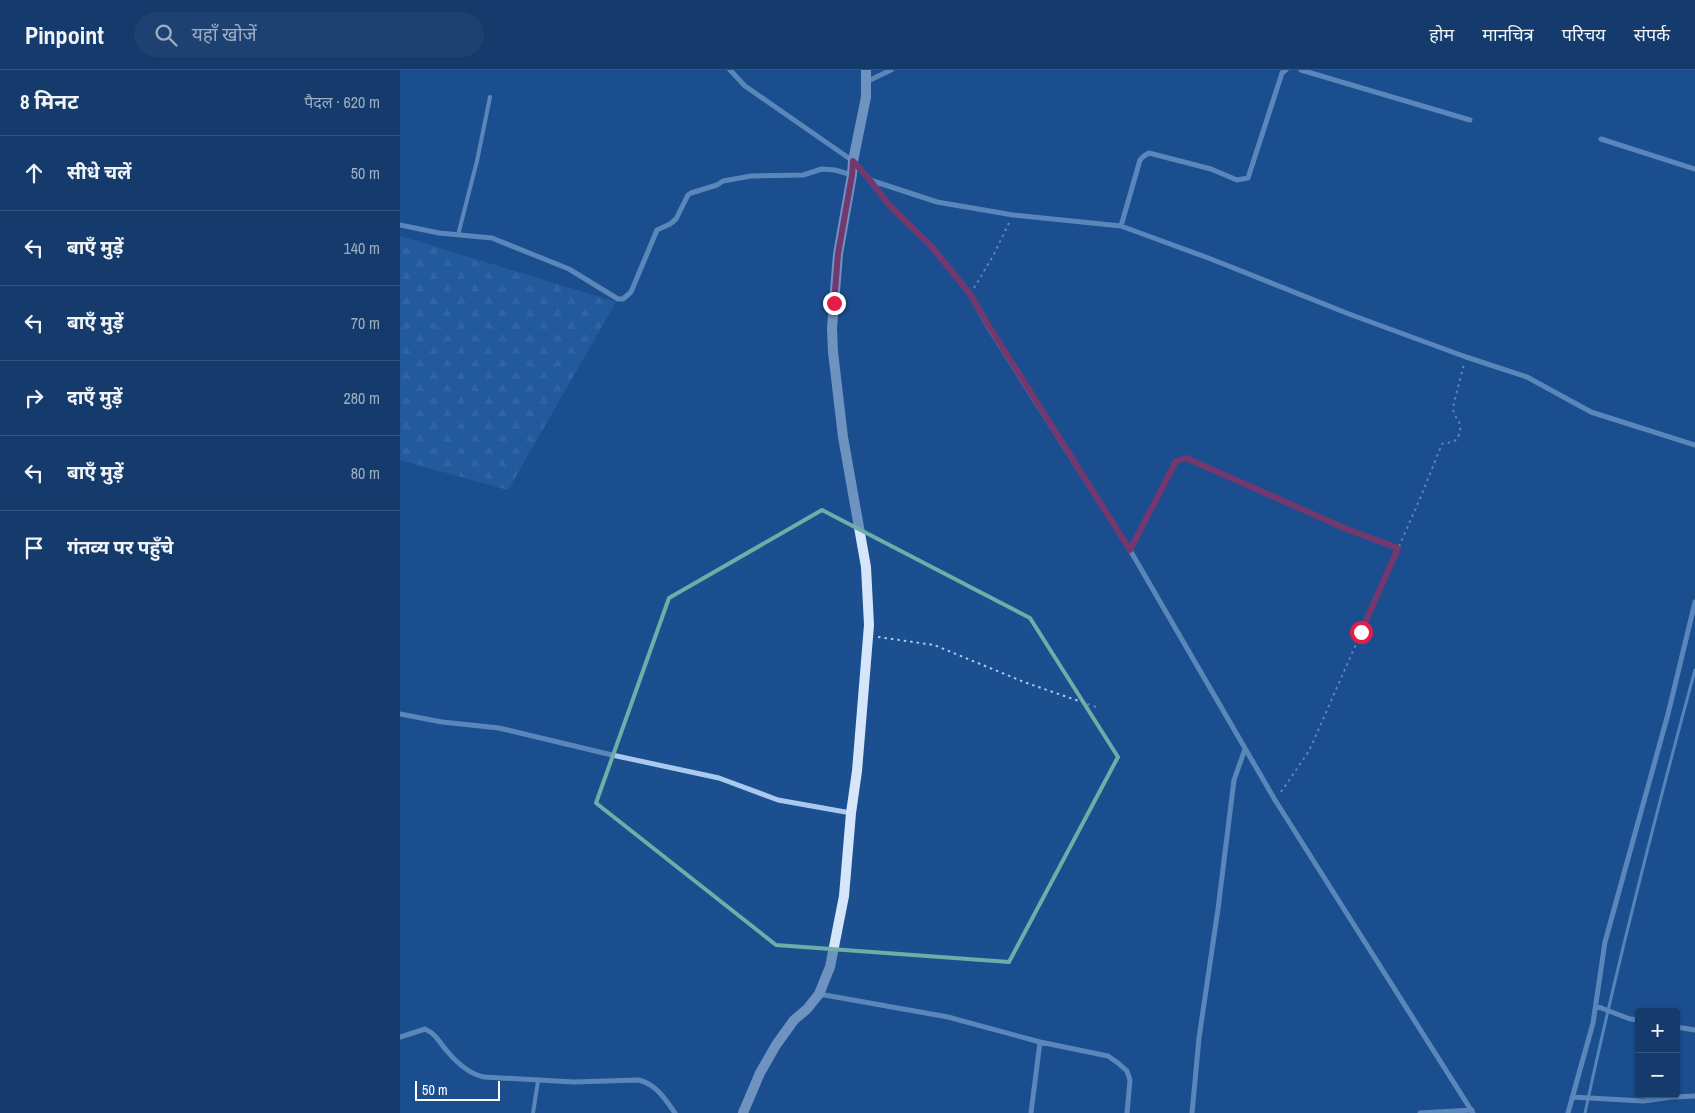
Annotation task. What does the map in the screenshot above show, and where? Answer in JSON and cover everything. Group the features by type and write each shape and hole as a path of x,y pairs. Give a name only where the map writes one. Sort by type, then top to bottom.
{"street":[{"path":"730,70 745,86 853,161 890,206 932,247 970,294 995,337 1130,550 1275,800 1473,1111"},
{"path":"743,1113 760,1073 776,1045 794,1020 819,994 830,967 844,896 868,635 866,567 863,540 843,437 832,328 838,254 853,161 866,97 866,70"},
{"path":"866,83 891,70"},
{"path":"1121,226 1140,160 1149,154 1211,169 1237,180 1248,178 1282,73 1286,70"},
{"path":"1301,70 1470,120"},
{"path":"1600,139 1695,169"},
{"path":"400,225 438,233 492,238 569,270 618,299 623,299 631,292 657,230 676,219 688,195 691,193 723,182 751,176 803,175 822,169 835,170 852,175"},
{"path":"870,180 937,202 1013,215 1121,226 1211,259 1349,314 1527,377 1592,412 1695,445"},
{"path":"1568,1113 1596,1006 1605,942 1668,714 1695,602"},
{"path":"400,714 442,722 499,728 719,778 778,800 851,813"},
{"path":"1192,1113 1199,1038 1234,780 1244,749"},
{"path":"819,994 948,1017 1040,1042 1108,1056 1127,1071 1130,1080 1127,1113"},
{"path":"1596,1006 1635,1020"},
{"path":"1680,1028 1695,1030"},
{"path":"400,1037 425,1029 436,1036 446,1050 462,1066 476,1076 538,1081 640,1080 648,1082 675,1113"},
{"path":"1031,1113 1040,1042"},
{"path":"1572,1097 1643,1101 1695,1096"},
{"path":"1420,1113 1473,1111"}],"lane":[{"path":"458,235 477,161 490,97"},
{"path":"533,1113 538,1081"}],"path":[{"path":"970,294 993,256 1013,215"},
{"path":"1275,800 1309,751 1442,444 1453,442 1457,439 1460,424 1453,413 1453,407 1466,357"},
{"path":"1130,550 1176,461 1186,458 1349,530 1398,548"},
{"path":"868,635 934,645 1024,682 1099,708"}],"highlighted area":[{"path":"822,510 1030,618 1118,757 1009,962 776,945 596,803 669,598"}],"green space":[{"path":"400,236 616,302 508,490 400,460"}],"waterway":[{"path":"1585,1113 1637,891 1695,670"}],"route":[{"path":"834,303 838,254 853,161 890,206 932,247 970,294 1130,550 1176,461 1186,458 1349,530 1398,548 1361,632"}]}
